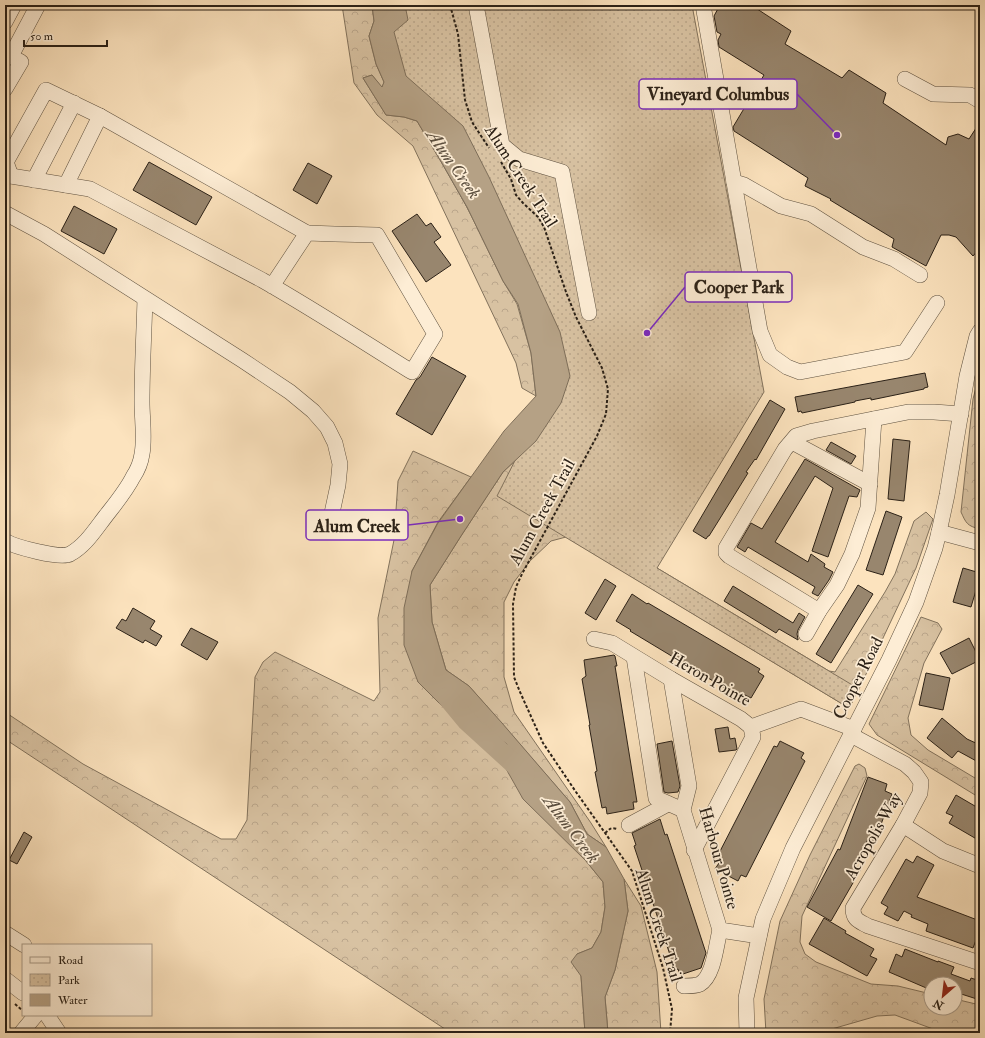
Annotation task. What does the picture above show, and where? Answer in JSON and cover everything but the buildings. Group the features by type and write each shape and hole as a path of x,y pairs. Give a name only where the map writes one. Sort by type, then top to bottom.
{"street":[{"path":"5,22 14,5"},
{"path":"5,89 21,62 8,54 38,5"},
{"path":"476,5 502,145 519,159 562,172 589,312"},
{"path":"703,5 760,331 770,355 787,367 800,372 905,352 937,303"},
{"path":"905,79 933,94 970,95 980,102"},
{"path":"46,90 74,103 100,116 307,233 377,235 435,334 412,372 272,286 90,189 8,176 6,162 46,90"},
{"path":"34,180 74,103"},
{"path":"66,185 100,116"},
{"path":"734,182 744,185 780,206 811,214 863,247 894,259 920,275"},
{"path":"5,213 44,234 242,360 290,392 313,412 327,427 335,443 340,464 338,485 332,513"},
{"path":"272,286 307,233"},
{"path":"5,541 28,550 68,555 80,547 91,534 120,497 134,476 142,454 142,370 145,299"},
{"name":"Cooper Road","path":"746,1033 746,998 762,919 792,848 889,660 916,602 939,532 947,495 967,376 977,336 980,331"},
{"path":"820,611 728,556 726,553 726,548 785,449 796,436 813,431 908,412 961,414"},
{"path":"806,634 837,585 852,554 868,508 874,419"},
{"path":"792,442 870,484"},
{"path":"939,532 980,543"},
{"name":"Heron Pointe","path":"594,639 612,643 751,726 801,708 852,732"},
{"path":"634,656 656,798 682,810"},
{"name":"Harbour Pointe","path":"671,679 689,786 682,810 720,930 708,977 699,984 684,986"},
{"path":"694,850 753,737 751,726"},
{"name":"Acropolis Way","path":"852,732 905,764 914,772 921,782 920,793 903,825 853,908 855,919 868,926 980,963"},
{"path":"629,825 668,804"},
{"path":"903,825 943,851 980,866"},
{"name":"Harbour Pointe","path":"720,930 759,936"},
{"path":"5,933 22,944"},
{"path":"5,979 22,992"},
{"path":"21,1033 35,1016"},
{"path":"48,1016 59,1033"}],"path":[{"name":"Alum Creek Trail","path":"450,5 458,34 465,100 472,122 491,150"},
{"name":"Alum Creek Trail","path":"499,160 511,180 516,195 523,204 538,217 544,227 576,318 602,368 608,389 606,414 597,436 516,587 513,604 514,676 543,743 632,871 663,968 672,1009 670,1033"},
{"path":"605,833 610,828"}],"green space":[{"path":"342,5 372,5 374,21 369,36 376,64 384,82 382,88 372,75 363,78 386,115 404,117 417,121 467,207 503,281 517,304 531,353 536,396 522,388 516,363 413,146 377,115 354,83"},
{"path":"378,5 692,5 764,392 657,568 859,689 849,708 497,496 559,374 421,124"},
{"path":"980,372 980,529 972,527 968,524 961,512 973,399"},
{"path":"561,403 657,568 829,671 835,672 885,592 895,574 914,521 926,512 933,519 916,568 849,708 566,537 551,541 530,561 514,582 504,602 504,677 514,712 606,847 587,834 570,802 469,686 446,670 432,622 430,585 503,472 536,441"},
{"path":"413,451 471,477 438,522 412,571 418,682 441,705 507,744 505,767 603,882 605,907 601,932 592,948 577,954 581,976 585,1033 451,1033 5,739 5,712 83,764 221,839 236,839 247,820 255,677 263,662 275,652 374,701 380,692 378,618 394,540 398,481"},
{"path":"921,617 938,623 942,629 924,663 908,718 911,735 928,750 980,781 980,798 877,735 869,724"},
{"path":"859,764 865,768 867,776 802,916 800,942 805,954 816,962 871,984 898,986 923,992 923,1016 963,1016 963,1001 980,1005 980,1033 944,1033 895,1015 877,1016 818,1033 766,1033 764,999 780,921 810,855 855,766"},
{"path":"624,879 641,906 657,972 661,1033 608,1033 605,997 615,970 628,911"}],"water":[{"path":"372,5 405,5 408,20 394,32 406,76 463,126 489,177 560,332 570,376 561,403 536,441 503,472 430,585 432,622 446,670 469,686 570,802 587,834 606,847 624,879 628,911 615,970 605,997 608,1033 585,1033 581,976 571,962 577,954 592,948 601,932 605,907 603,882 586,861 523,799 505,767 507,744 441,705 418,682 404,645 404,608 412,571 438,523 504,431 536,396 531,353 518,304 503,281 467,207 417,121 404,117 386,115 363,78 372,75 382,87 384,82 376,64 369,36 374,21"}],"waterway":[{"name":"Alum Creek","path":"447,697 466,720 525,774"}],"place":[{"name":"Vineyard Columbus","path":"837,135"},
{"name":"Cooper Park","path":"647,333"},
{"name":"Alum Creek","path":"460,519"}]}
